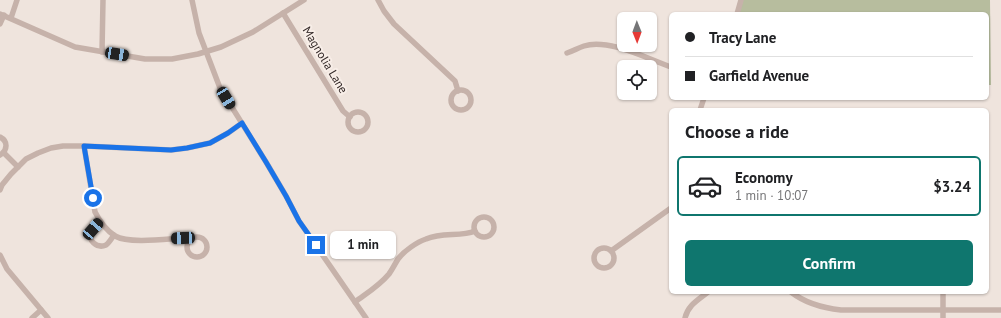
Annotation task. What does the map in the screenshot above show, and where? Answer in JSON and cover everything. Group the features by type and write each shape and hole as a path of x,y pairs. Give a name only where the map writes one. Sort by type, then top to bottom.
{"street":[{"path":"11,18 17,0"},
{"path":"102,52 103,0"},
{"path":"192,0 199,33 220,88 266,162 299,221 366,318"},
{"path":"0,24 2,15 75,47 145,59 172,59 206,52 221,47 252,32 304,0"},
{"path":"378,0 394,24 454,81 458,91"},
{"path":"738,12 741,0"},
{"name":"Magnolia Lane","path":"283,13 343,111 350,117"},
{"path":"567,53 595,44 613,46 669,67"},
{"path":"0,190 2,185 26,159 51,148 63,146 84,146 171,150 187,148 210,143 242,123"},
{"path":"0,137 6,142 6,149 2,154 18,167"},
{"path":"84,146 95,212 100,222 114,235 132,240 183,238 189,241"},
{"path":"612,251 669,209"},
{"path":"100,222 90,235 95,244 98,246 105,246 114,235"},
{"path":"355,302 378,286 389,274 400,257 410,248 426,238 442,234 470,233 475,231"},
{"path":"0,255 7,269 48,318"},
{"path":"685,318 691,304 705,294"},
{"path":"793,294 798,298 826,309 1001,310"},
{"path":"943,294 943,318"},
{"path":"32,318 41,310"}],"green space":[{"path":"741,0 990,0 991,85 989,85 989,12 738,12"}],"route":[{"path":"93,198 84,146 171,150 187,148 210,143 242,123 286,196 299,221 316,245"}]}
